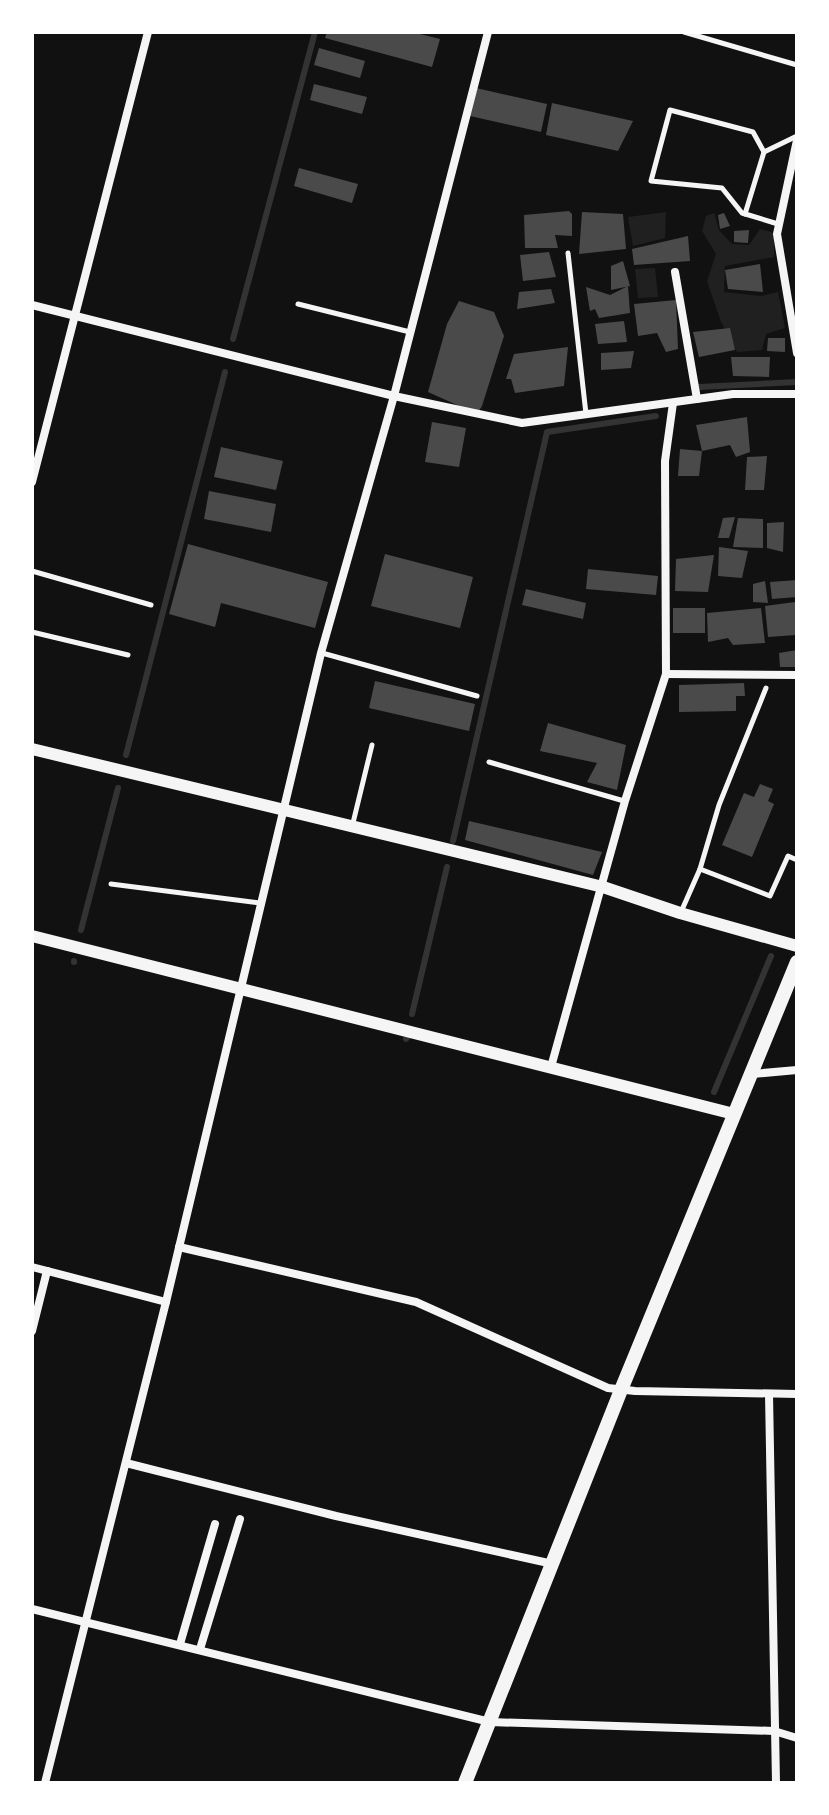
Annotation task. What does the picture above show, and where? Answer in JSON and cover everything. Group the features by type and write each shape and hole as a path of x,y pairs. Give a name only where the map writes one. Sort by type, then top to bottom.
{"main road":[{"path":"465,1783 621,1390 797,962"}],"street":[{"path":"32,482 148,32"},
{"path":"45,1783 166,1302 281,811 321,653 394,396 488,32"},
{"path":"797,138 777,234 797,353"},
{"path":"675,272 697,399"},
{"path":"32,305 394,396 522,423 733,394 797,394"},
{"path":"551,1067 625,801 666,674 665,461 673,403"},
{"path":"666,674 797,675"},
{"path":"32,749 603,887 680,913 797,946"},
{"path":"32,936 734,1114"},
{"path":"751,1074 797,1070"},
{"path":"179,1247 416,1302 604,1387 797,1394"},
{"path":"32,1267 166,1302"},
{"path":"32,1331 47,1271"},
{"path":"769,1394 776,1783"},
{"path":"126,1463 336,1516 553,1564"},
{"path":"200,1649 240,1519"},
{"path":"180,1644 215,1524"},
{"path":"32,1609 490,1722 774,1731 797,1738"}],"lane":[{"path":"684,32 797,65"},
{"path":"745,214 764,152 753,132 670,110 651,181 722,188 745,214 779,225"},
{"path":"764,152 797,138"},
{"path":"568,253 586,415"},
{"path":"298,304 411,332"},
{"path":"32,571 151,605"},
{"path":"32,632 128,655"},
{"path":"321,653 477,696"},
{"path":"680,913 700,869 719,805 766,688"},
{"path":"352,828 372,745"},
{"path":"489,762 625,801"},
{"path":"700,869 770,896 788,856 797,860"},
{"path":"111,884 260,903"}],"shaded area":[{"path":"666,212 665,238 633,246 628,217"},
{"path":"714,213 719,230 732,244 749,245 760,229 774,233 774,257 725,266 724,292 761,296 778,292 785,328 766,334 762,350 737,352 721,322 707,281 716,254 702,231 706,216"},
{"path":"655,268 658,297 638,298 635,269"}],"building":[{"path":"327,32 412,32 440,39 432,67 325,38"},
{"path":"319,48 365,61 360,78 314,65"},
{"path":"314,84 367,97 362,114 310,100"},
{"path":"476,88 547,104 541,132 470,116"},
{"path":"552,103 633,121 618,151 546,135"},
{"path":"299,168 358,184 352,203 294,186"},
{"path":"569,211 572,214 572,236 555,235 558,248 525,248 524,215"},
{"path":"582,212 623,214 626,249 579,254"},
{"path":"724,213 730,226 720,229 718,215"},
{"path":"749,230 748,243 734,242 734,231"},
{"path":"688,236 690,261 634,265 632,249"},
{"path":"549,252 556,277 523,281 520,255"},
{"path":"623,261 630,286 611,290 611,266"},
{"path":"760,264 763,292 728,289 725,270"},
{"path":"628,286 630,313 599,318 595,309 590,311 586,287 610,295"},
{"path":"551,289 555,303 517,309 519,292"},
{"path":"676,300 678,349 666,352 657,333 638,336 634,304"},
{"path":"459,301 494,312 504,336 477,414 428,392 447,324"},
{"path":"624,321 627,342 598,344 595,324"},
{"path":"730,328 735,350 699,357 693,332"},
{"path":"768,338 785,338 785,352 767,351"},
{"path":"568,347 564,386 515,393 511,379 506,379 514,354"},
{"path":"634,351 631,368 601,370 601,353"},
{"path":"731,357 770,357 769,377 733,376"},
{"path":"747,417 750,452 736,457 730,445 702,451 696,425"},
{"path":"432,422 466,428 459,467 425,462"},
{"path":"221,447 283,461 276,490 214,477"},
{"path":"680,449 702,451 699,476 678,476"},
{"path":"767,456 764,490 745,490 747,457"},
{"path":"209,491 276,504 271,532 204,519"},
{"path":"735,517 729,538 718,538 723,518"},
{"path":"738,518 763,519 763,548 733,547"},
{"path":"784,522 783,552 767,548 767,523"},
{"path":"188,544 328,582 315,628 221,603 215,627 169,614"},
{"path":"719,547 748,551 742,578 718,576"},
{"path":"385,554 473,577 460,628 371,606"},
{"path":"714,555 708,592 675,591 676,559"},
{"path":"588,569 658,576 656,595 586,589"},
{"path":"797,580 797,597 772,599 770,582"},
{"path":"765,581 768,603 753,602 753,584"},
{"path":"526,589 586,603 583,619 522,605"},
{"path":"795,602 796,635 768,637 765,606"},
{"path":"673,608 705,608 705,633 673,633"},
{"path":"761,608 765,643 733,645 728,638 708,642 707,613"},
{"path":"797,650 797,667 780,667 779,653"},
{"path":"375,681 475,704 469,731 369,708"},
{"path":"744,683 745,696 736,696 736,711 679,712 679,685"},
{"path":"548,723 626,745 617,790 587,782 597,763 540,751"},
{"path":"760,784 773,789 768,801 774,804 752,857 722,845 744,793 754,797"},
{"path":"469,821 602,852 593,875 465,840"}],"waterway":[{"path":"233,339 315,32"},
{"path":"126,755 225,372"},
{"path":"699,387 797,382"},
{"path":"453,841 547,432 656,416"},
{"path":"81,930 118,788"},
{"path":"412,1014 447,867"},
{"path":"714,1092 771,956"}]}
